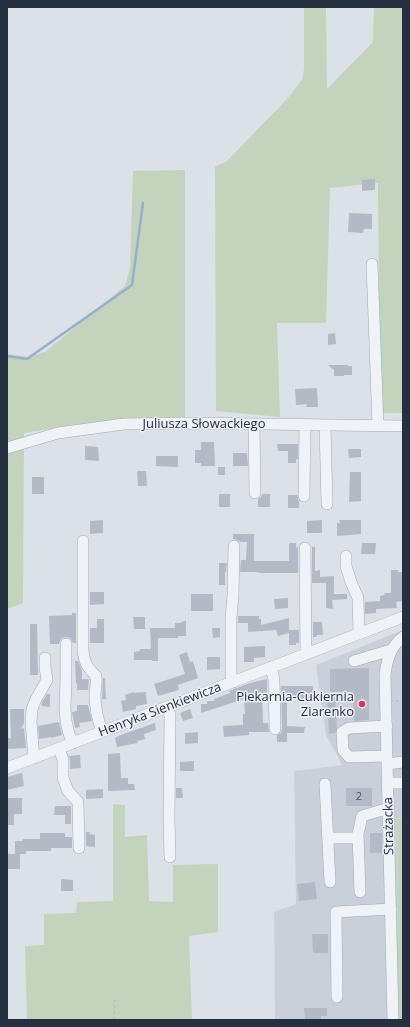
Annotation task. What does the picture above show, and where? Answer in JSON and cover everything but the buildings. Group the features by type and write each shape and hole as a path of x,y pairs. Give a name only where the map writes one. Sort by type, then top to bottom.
{"street":[{"path":"372,264 378,426"},
{"name":"Juliusza Słowackiego","path":"7,448 58,433 124,424 191,423 403,426"},
{"path":"254,424 254,493"},
{"path":"304,496 305,425"},
{"path":"325,425 327,504"},
{"path":"83,541 83,651 85,662 96,676 96,706 102,732"},
{"path":"233,682 231,676 231,618 234,546"},
{"path":"305,548 306,654"},
{"path":"346,556 346,566 358,598 359,633"},
{"name":"Henryka Sienkiewicza","path":"7,768 403,616"},
{"name":"Strażacka","path":"393,1020 385,675 388,657 391,650 403,637"},
{"path":"66,644 65,708 66,721 73,743"},
{"path":"354,661 391,650"},
{"path":"34,758 31,722 32,709 47,680 45,658"},
{"path":"271,667 274,680 275,729"},
{"path":"168,707 170,715 170,857"},
{"path":"387,726 349,728 342,732 343,750 349,758 403,762"},
{"path":"59,748 64,760 63,778 68,791 78,802 79,848"},
{"path":"388,783 403,783"},
{"path":"325,784 330,882"},
{"path":"360,892 358,838 362,816 389,808"},
{"path":"328,838 358,838"},
{"path":"337,997 336,912 390,909"}],"path":[{"path":"114,1020 115,996"}],"shaded area":[{"path":"403,630 403,819 397,820 397,1020 275,1020 274,912 296,904 294,771 342,765 326,735 316,665"}],"green space":[{"path":"304,7 326,7 327,89 373,42 374,7 403,7 403,413 380,413 378,183 330,188 326,323 277,323 280,417 216,411 215,167 227,161 287,99 302,80 304,69"},
{"path":"185,170 185,417 129,419 78,424 24,433 23,603 7,609 7,354 27,357 45,352 125,286 130,268 133,171"},
{"path":"113,804 125,805 125,837 147,835 149,901 173,902 173,865 218,864 218,932 189,936 192,1020 27,1020 25,946 44,945 44,914 76,913 77,902 113,901"},
{"path":"397,819 403,819 403,1020 397,1020"}],"waterway":[{"path":"7,356 27,359 132,285 143,203"}],"place":[{"name":"Piekarnia-Cukiernia Ziarenko","path":"362,704"}]}
